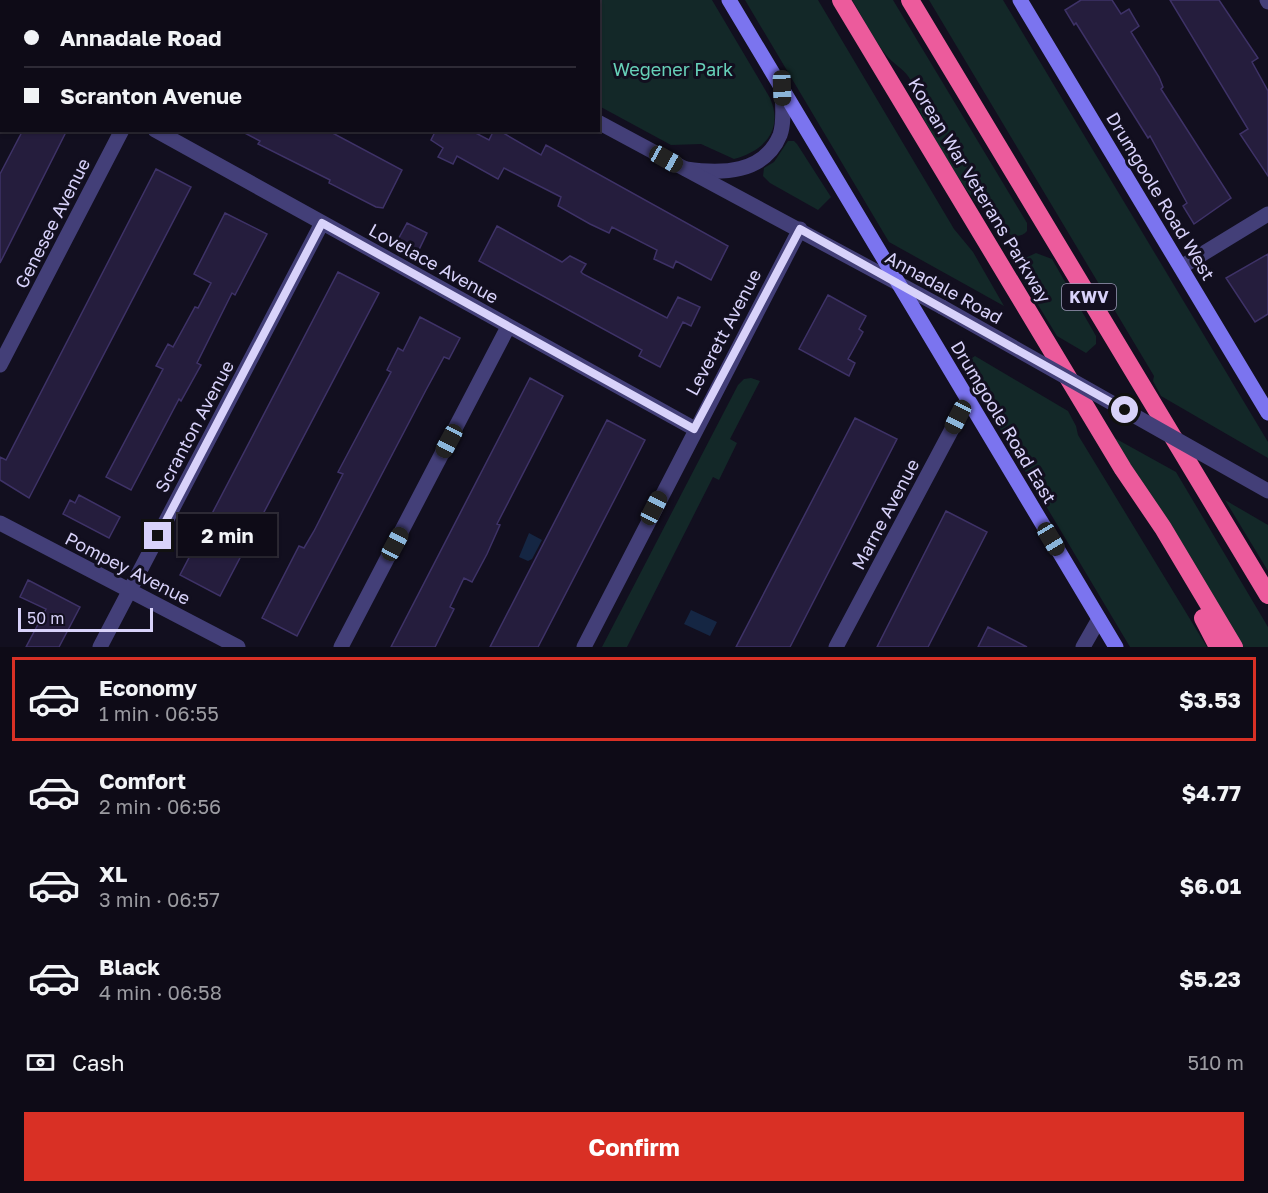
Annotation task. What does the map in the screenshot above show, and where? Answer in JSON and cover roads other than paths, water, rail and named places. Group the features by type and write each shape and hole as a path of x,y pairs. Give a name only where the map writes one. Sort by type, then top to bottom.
{"highway":[{"name":"Korean War Veterans Parkway","path":"841,0 1123,469 1163,528 1234,647"},
{"name":"KWV","path":"910,0 1268,595"},
{"path":"1123,469 1218,647"}],"main road":[{"name":"Drumgoole Road East","path":"729,0 1116,647"},
{"name":"Drumgoole Road West","path":"1020,0 1268,413"}],"street":[{"path":"683,168 722,172 754,165 773,146 779,135 783,113 782,88"},
{"name":"Annadale Road","path":"600,123 800,229 1268,490"},
{"name":"Genesee Avenue","path":"0,365 121,132"},
{"name":"Lovelace Avenue","path":"159,132 694,429"},
{"path":"1181,267 1268,214"},
{"name":"Scranton Avenue","path":"100,647 322,223"},
{"name":"Leverett Avenue","path":"584,647 694,429 800,229"},
{"path":"341,647 508,327"},
{"name":"Marne Avenue","path":"836,647 968,399"},
{"name":"Pompey Avenue","path":"0,524 238,647"},
{"path":"1083,647 1099,619"}],"water":[{"path":"529,533 542,540 532,559 528,561 519,557"},
{"path":"691,610 717,622 710,636 684,624"}],"park label":[{"name":"Wegener Park","path":"673,69"}]}
